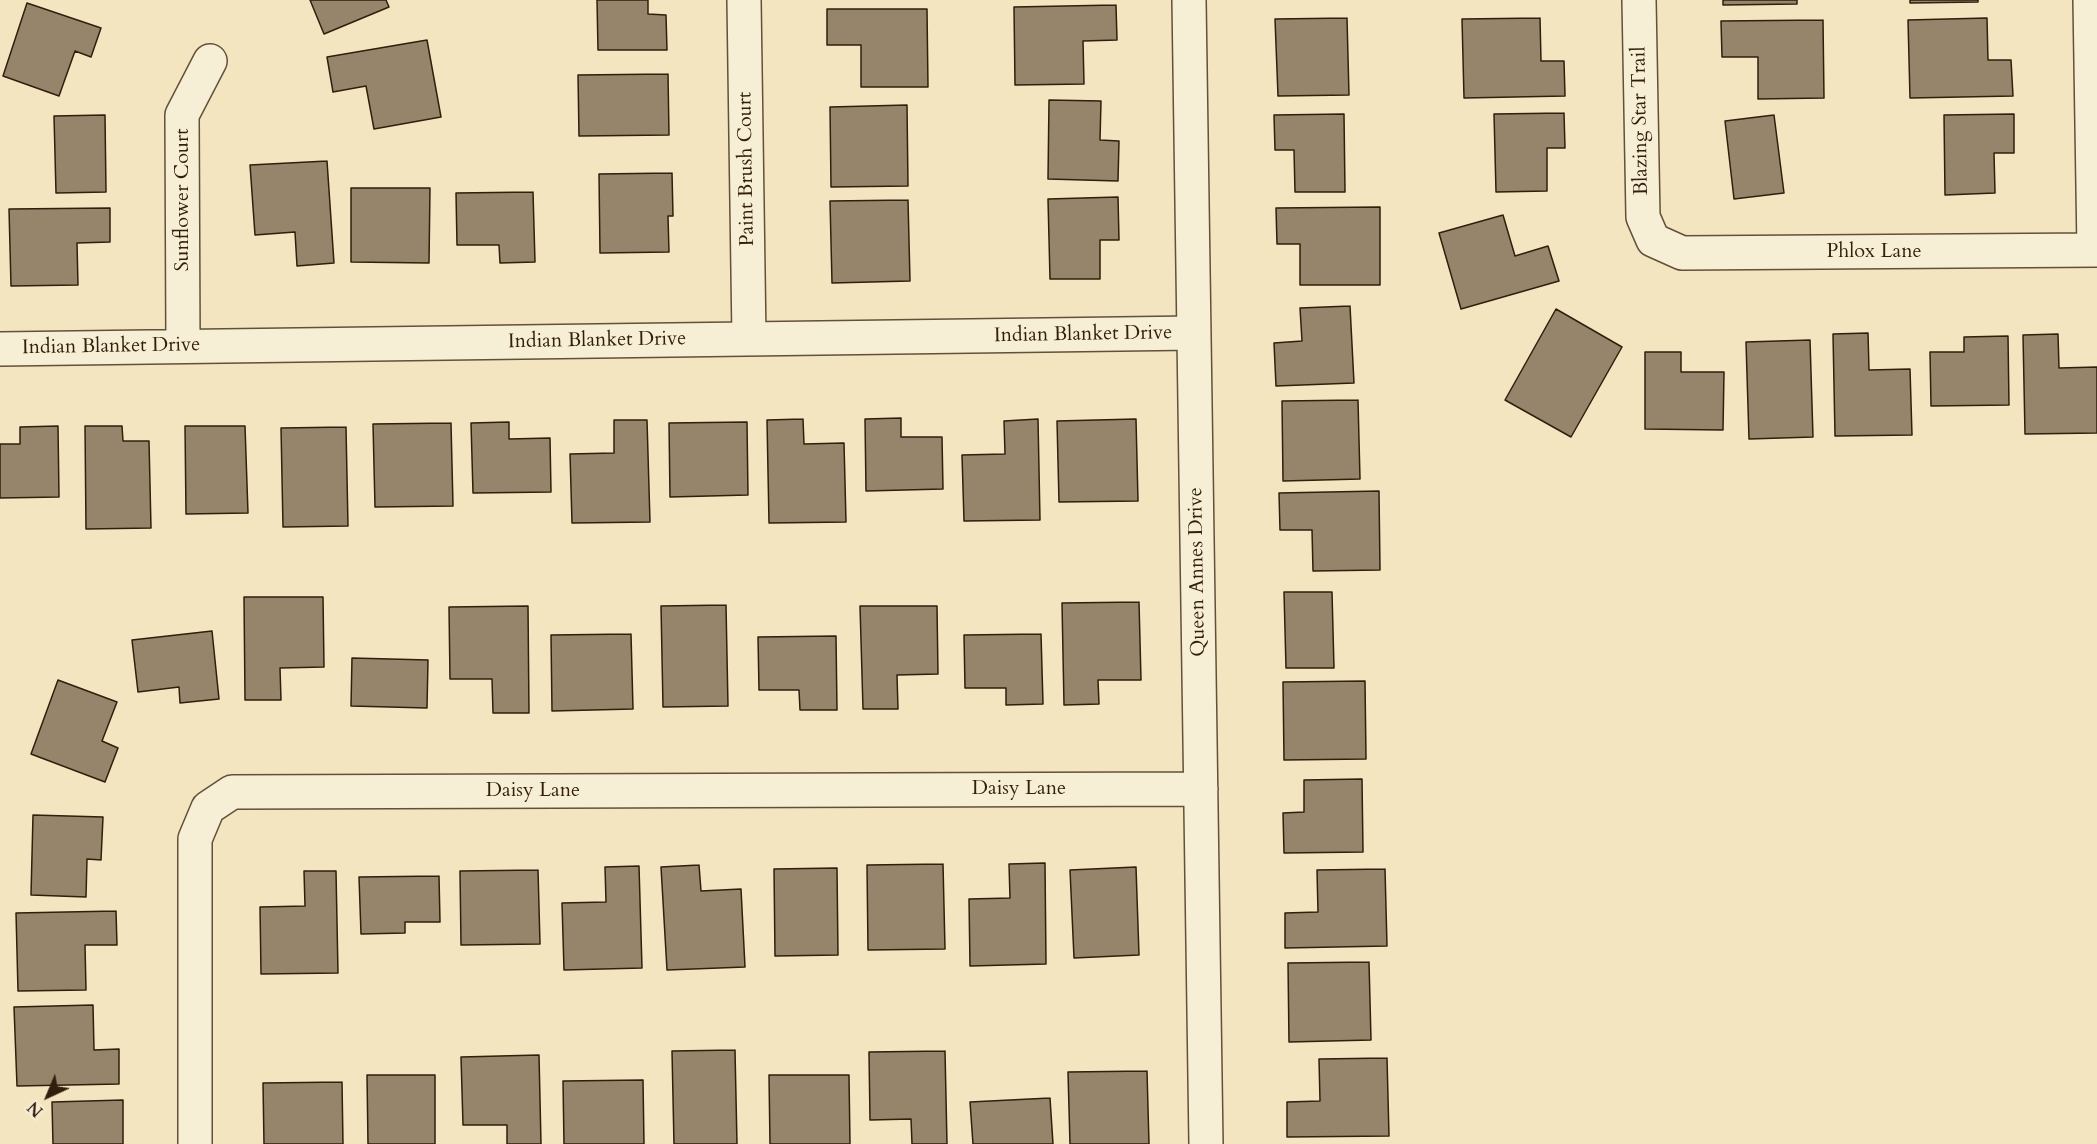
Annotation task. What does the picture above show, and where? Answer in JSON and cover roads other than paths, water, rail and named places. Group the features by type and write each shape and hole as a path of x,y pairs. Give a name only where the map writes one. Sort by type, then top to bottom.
{"street":[{"name":"Paint Brush Court","path":"744,0 749,339"},
{"name":"Queen Annes Drive","path":"1189,0 1206,1144"},
{"name":"Blazing Star Trail","path":"1639,0 1643,217 1653,240"},
{"path":"2090,0 2096,250"},
{"name":"Sunflower Court","path":"183,346 182,115 210,61"},
{"name":"Phlox Lane","path":"1653,240 1682,253 2096,250"},
{"name":"Indian Blanket Drive","path":"0,349 1194,333"},
{"name":"Daisy Lane","path":"195,1144 195,839 208,808 232,792 1201,789"}]}
